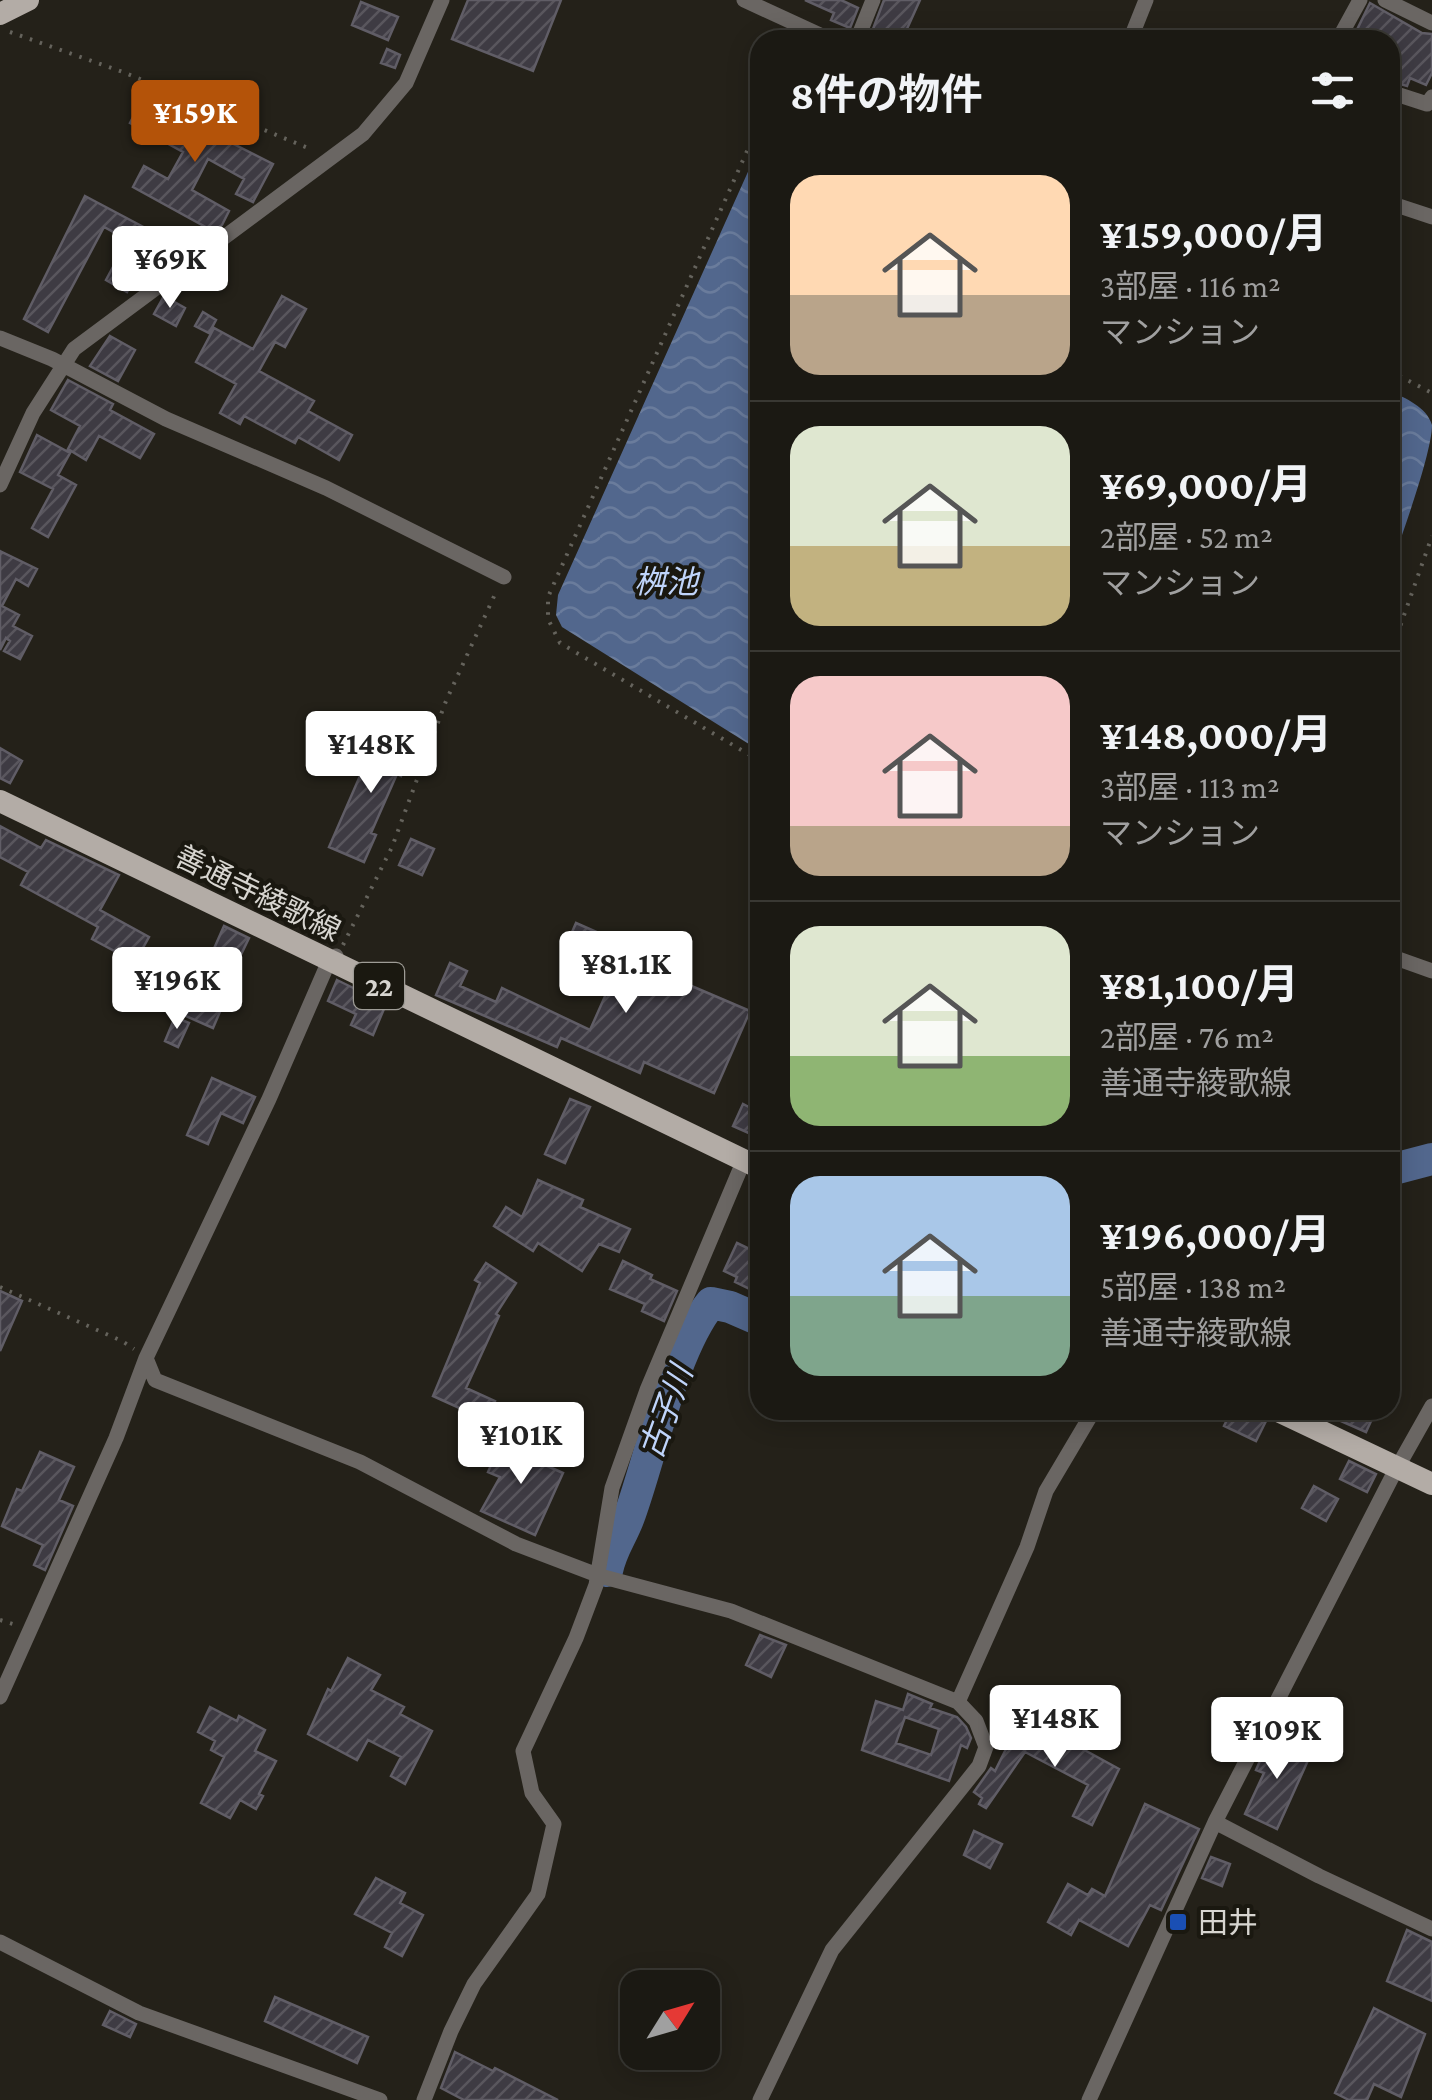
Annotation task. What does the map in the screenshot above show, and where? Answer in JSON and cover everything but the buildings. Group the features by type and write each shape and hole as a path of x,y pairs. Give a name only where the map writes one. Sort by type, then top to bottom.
{"main road":[{"path":"0,14 28,0"},
{"name":"善通寺綾歌線","path":"0,801 334,958 750,1163"},
{"path":"1297,1420 1432,1484"}],"street":[{"path":"0,485 60,366 92,333 363,134 406,83 442,0"},
{"path":"744,0 810,30"},
{"path":"861,30 874,0"},
{"path":"1134,30 1146,0"},
{"path":"1344,30 1360,0"},
{"path":"1386,0 1432,23"},
{"path":"1400,95 1427,104 1432,98"},
{"path":"1400,206 1432,217"},
{"path":"0,338 166,418 326,488 504,576"},
{"path":"1400,959 1428,969 1432,949"},
{"path":"0,1698 116,1438 146,1358 334,958"},
{"path":"424,2100 474,1984 538,1894 554,1824 532,1793 522,1752 576,1638 600,1576 612,1488 648,1390 750,1168"},
{"path":"146,1358 156,1380 360,1462 516,1544 600,1576 731,1611 958,1702 976,1721 986,1747 979,1766 832,1950 760,2100"},
{"path":"1089,2100 1215,1822 1432,1406"},
{"path":"958,1702 1046,1492 1088,1420"},
{"path":"1215,1822 1318,1876 1432,1928"},
{"path":"0,1942 139,2013 380,2100"}],"path":[{"path":"0,29 122,72 331,158"},
{"path":"750,144 548,597 548,619 560,643 750,756"},
{"path":"1400,376 1432,393"},
{"path":"1400,627 1432,536"},
{"path":"334,958 392,847 446,701 504,576"},
{"path":"0,1287 122,1341 146,1358"}],"water":[{"name":"桝池","path":"750,167 750,745 562,627 556,615 558,595"},
{"path":"1400,396 1420,408 1432,425 1422,475 1400,540"}],"waterway":[{"name":"古子川","path":"1400,1167 1432,1159"},
{"name":"古子川","path":"607,1571 630,1514 674,1375 697,1323 711,1303 750,1316"}],"place":[{"name":"田井","path":"1178,1922"}]}
